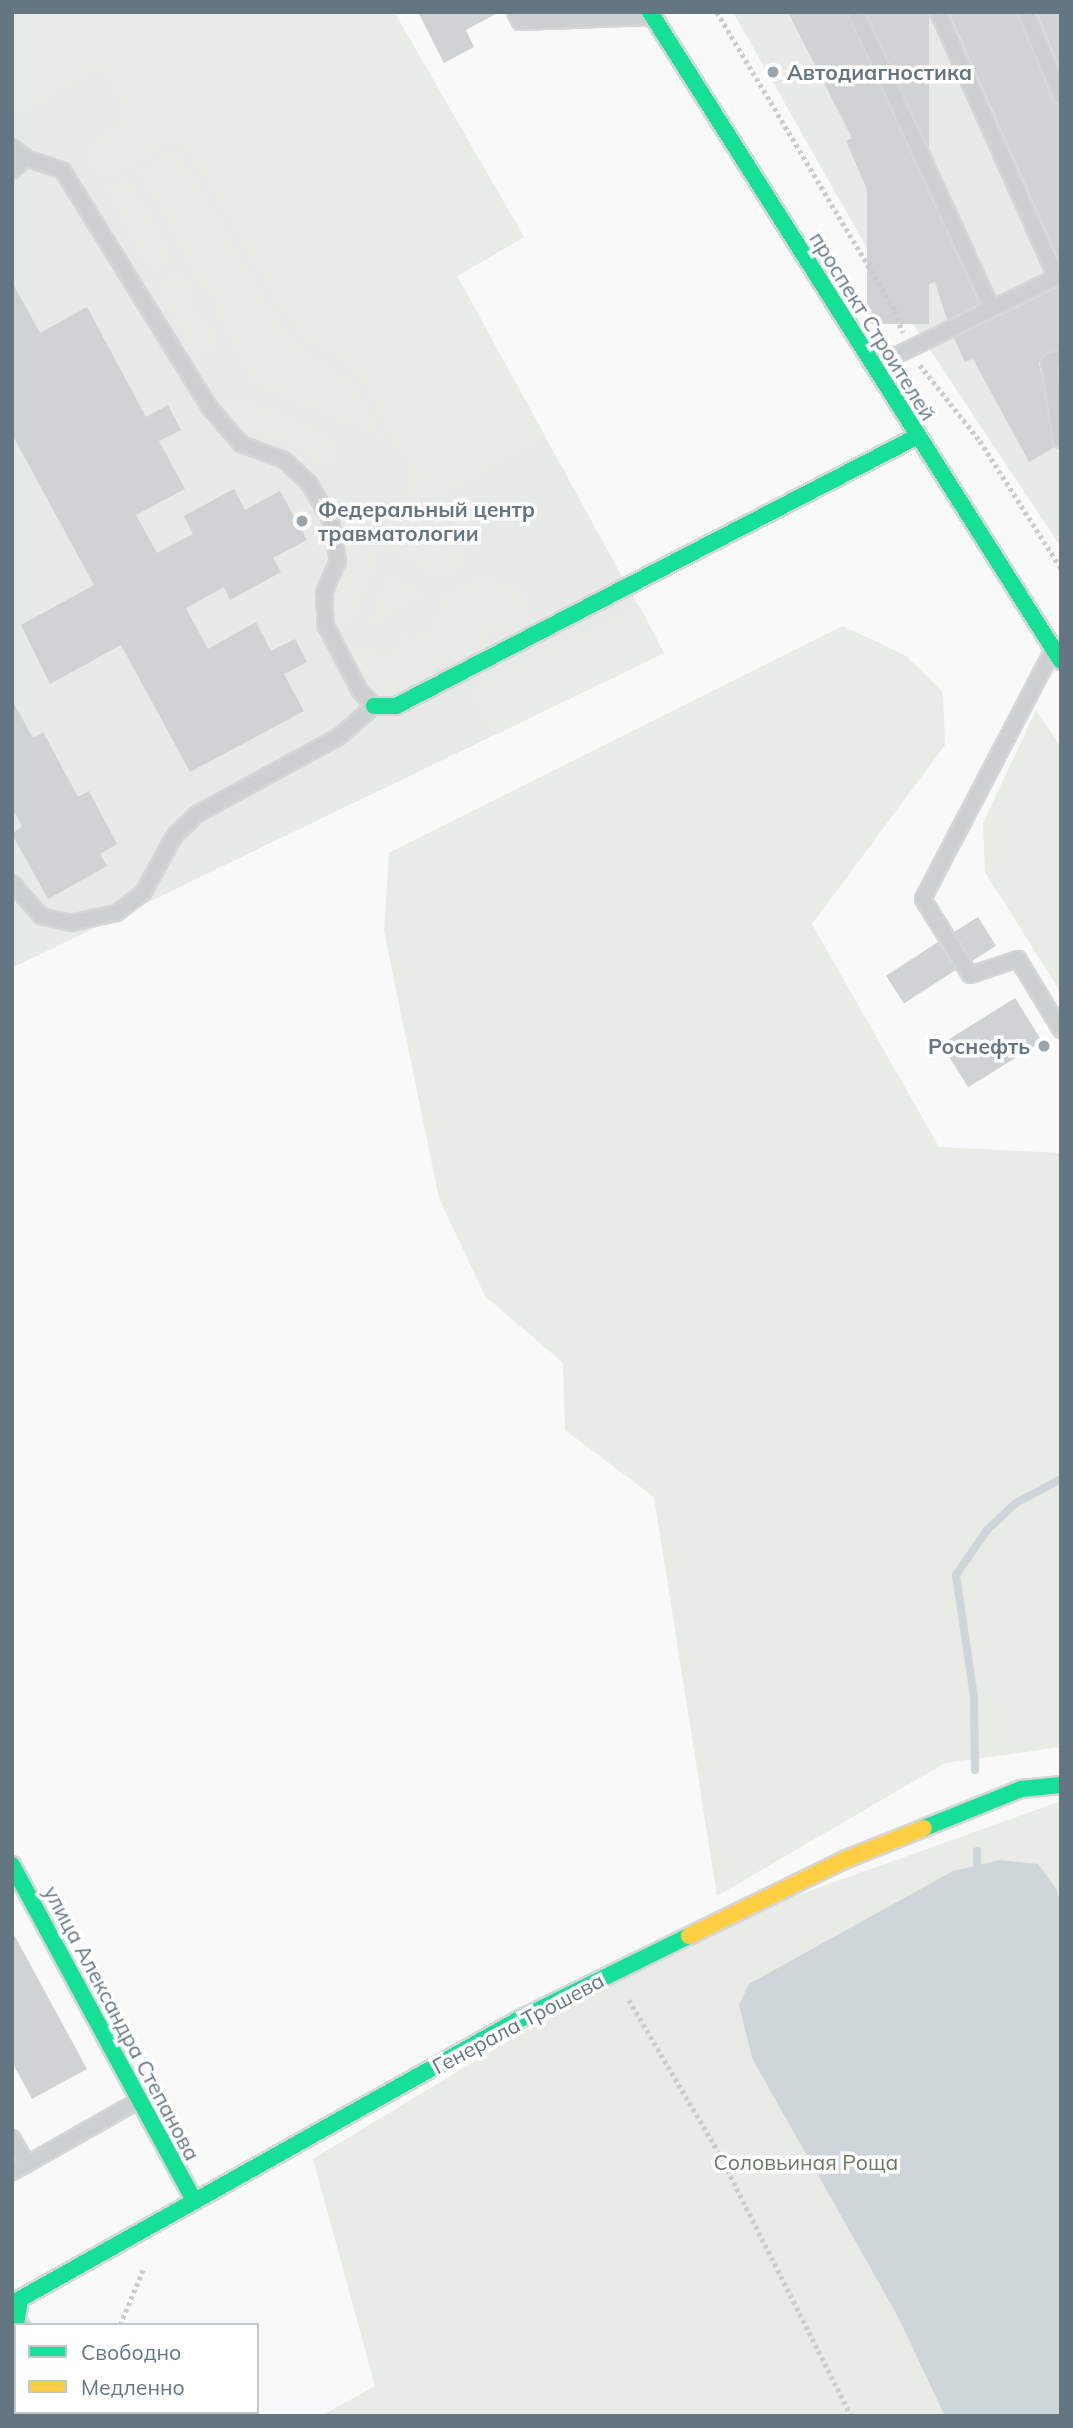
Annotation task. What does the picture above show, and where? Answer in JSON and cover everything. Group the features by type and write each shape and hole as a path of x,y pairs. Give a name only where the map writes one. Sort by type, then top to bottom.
{"street":[{"name":"проспект Строителей","path":"652,14 1057,655"},
{"path":"374,706 396,706 918,436"},
{"name":"Генерала Трошева","path":"17,2323 20,2299 519,2020 844,1860 1021,1789 1061,1785"},
{"name":"улица Александра Степанова","path":"12,1865 195,2202"}],"lane":[{"path":"515,12 520,22 652,14"},
{"path":"856,12 991,307"},
{"path":"874,366 1059,276 938,12"},
{"path":"1026,12 1061,96"},
{"path":"12,147 26,158 63,171 218,417 241,444 284,460 309,483 331,521 338,561 324,593 326,626 360,691 374,706 340,736 197,814 175,835 143,893 116,913 71,923 41,916 12,883"},
{"path":"12,171 26,158"},
{"path":"1061,358 1049,362 1061,440"},
{"path":"1057,655 923,899 970,975 1018,959 1061,1030"},
{"path":"12,2172 140,2101"},
{"path":"12,2138 27,2164"}],"path":[{"path":"717,12 895,311 908,349 980,441 1061,568"},
{"path":"615,2004 640,1991"},
{"path":"627,1997 718,2151 851,2416"},
{"path":"121,2323 146,2264"}],"shaded area":[{"name":"Федеральный центр травматологии","path":"12,12 394,12 524,237 457,276 664,653 12,968"},
{"path":"733,12 1061,12 1061,547 893,294"},
{"path":"1000,1860 1038,1864 1057,1890 1061,1904 1061,2416 945,2416 897,2315 752,2058 739,2005 749,1984 953,1871"}],"green space":[{"path":"12,12 394,12 524,237 457,276 545,436 443,494 405,494 410,478 404,455 393,444 367,388 347,362 303,337 282,308 180,137 103,181 91,163 92,145 123,121 124,110 107,76 97,69 18,113 12,111"},
{"path":"177,150 290,340 353,384 384,438 255,384 215,311 220,302 214,293 205,292 139,170"},
{"path":"128,177 174,259 152,271 106,189"},
{"path":"168,276 183,276 195,299 190,309 193,316 206,318 216,335 212,349 196,358 156,282"},
{"path":"238,397 302,423 330,440 339,459 320,468 298,447 247,429 224,407"},
{"path":"361,520 377,558 353,622 336,629 331,615 352,557 341,530"},
{"path":"395,521 470,558 440,579 386,546 380,529"},
{"path":"390,576 427,593 369,625"},
{"path":"482,578 519,588 534,624 487,634 487,649 459,660 450,656 409,694 371,691 349,655 367,646 381,657 400,648 403,633 415,640 433,627 442,598"},
{"path":"639,605 664,653 495,735 487,727 476,703 478,687 488,678"},
{"path":"843,626 906,656 943,692 945,745 812,924 939,1147 1061,1153 1061,1747 945,1763 717,1896 654,1497 565,1430 563,1363 485,1296 439,1198 384,931 389,853"},
{"path":"1036,710 1061,747 1061,993 985,872 983,823"},
{"name":"Соловьиная Роща","path":"1061,1801 1061,2416 321,2416 375,2386 313,2159 678,1938"}],"building":[{"path":"418,12 499,12 466,30 474,47 444,63"},
{"path":"788,12 847,12 979,304 947,320 935,282 918,289 909,268 902,270 846,141 852,138"},
{"path":"867,12 929,12 929,324 867,324"},
{"path":"949,12 1017,12 1052,100 1061,106 1061,264"},
{"path":"1037,12 1061,12 1061,70"},
{"path":"12,282 40,333 87,307 146,417 168,405 181,430 159,441 185,489 136,515 157,553 193,534 184,516 234,489 245,510 280,491 307,540 273,558 281,572 230,600 224,587 186,608 208,649 256,622 271,651 295,639 307,662 284,674 304,711 190,772 121,645 50,684 21,625 94,585 12,434"},
{"path":"1061,286 1061,349 1043,355 1039,363 1055,447 1029,462 973,359 965,362 954,338"},
{"path":"12,700 33,738 43,732 78,797 89,791 117,844 100,854 107,866 48,899 12,834 22,826 12,808"},
{"path":"978,917 996,946 972,961 954,932"},
{"path":"938,942 956,970 904,1003 886,976"},
{"path":"1015,998 1042,1041 968,1087 941,1044"},
{"path":"12,1931 87,2069 32,2099 12,2062"}],"waterway":[{"path":"975,1770 974,1697 956,1575 987,1530 1016,1503 1061,1479"},
{"path":"977,1851 977,1874"}],"traffic: fast":[{"path":"650,12 1061,661"},
{"path":"374,706 396,706 918,436"},
{"path":"924,1828 1021,1789 1061,1785"},
{"path":"12,1865 195,2202"},
{"path":"16,2323 20,2299 518,2020 689,1936"}],"traffic: slow":[{"path":"689,1936 844,1860 924,1828"}],"place":[{"name":"Автодиагностика","path":"773,72"},
{"name":"Федеральный центр травматологии","path":"302,521"},
{"name":"Роснефть","path":"1044,1046"}]}
